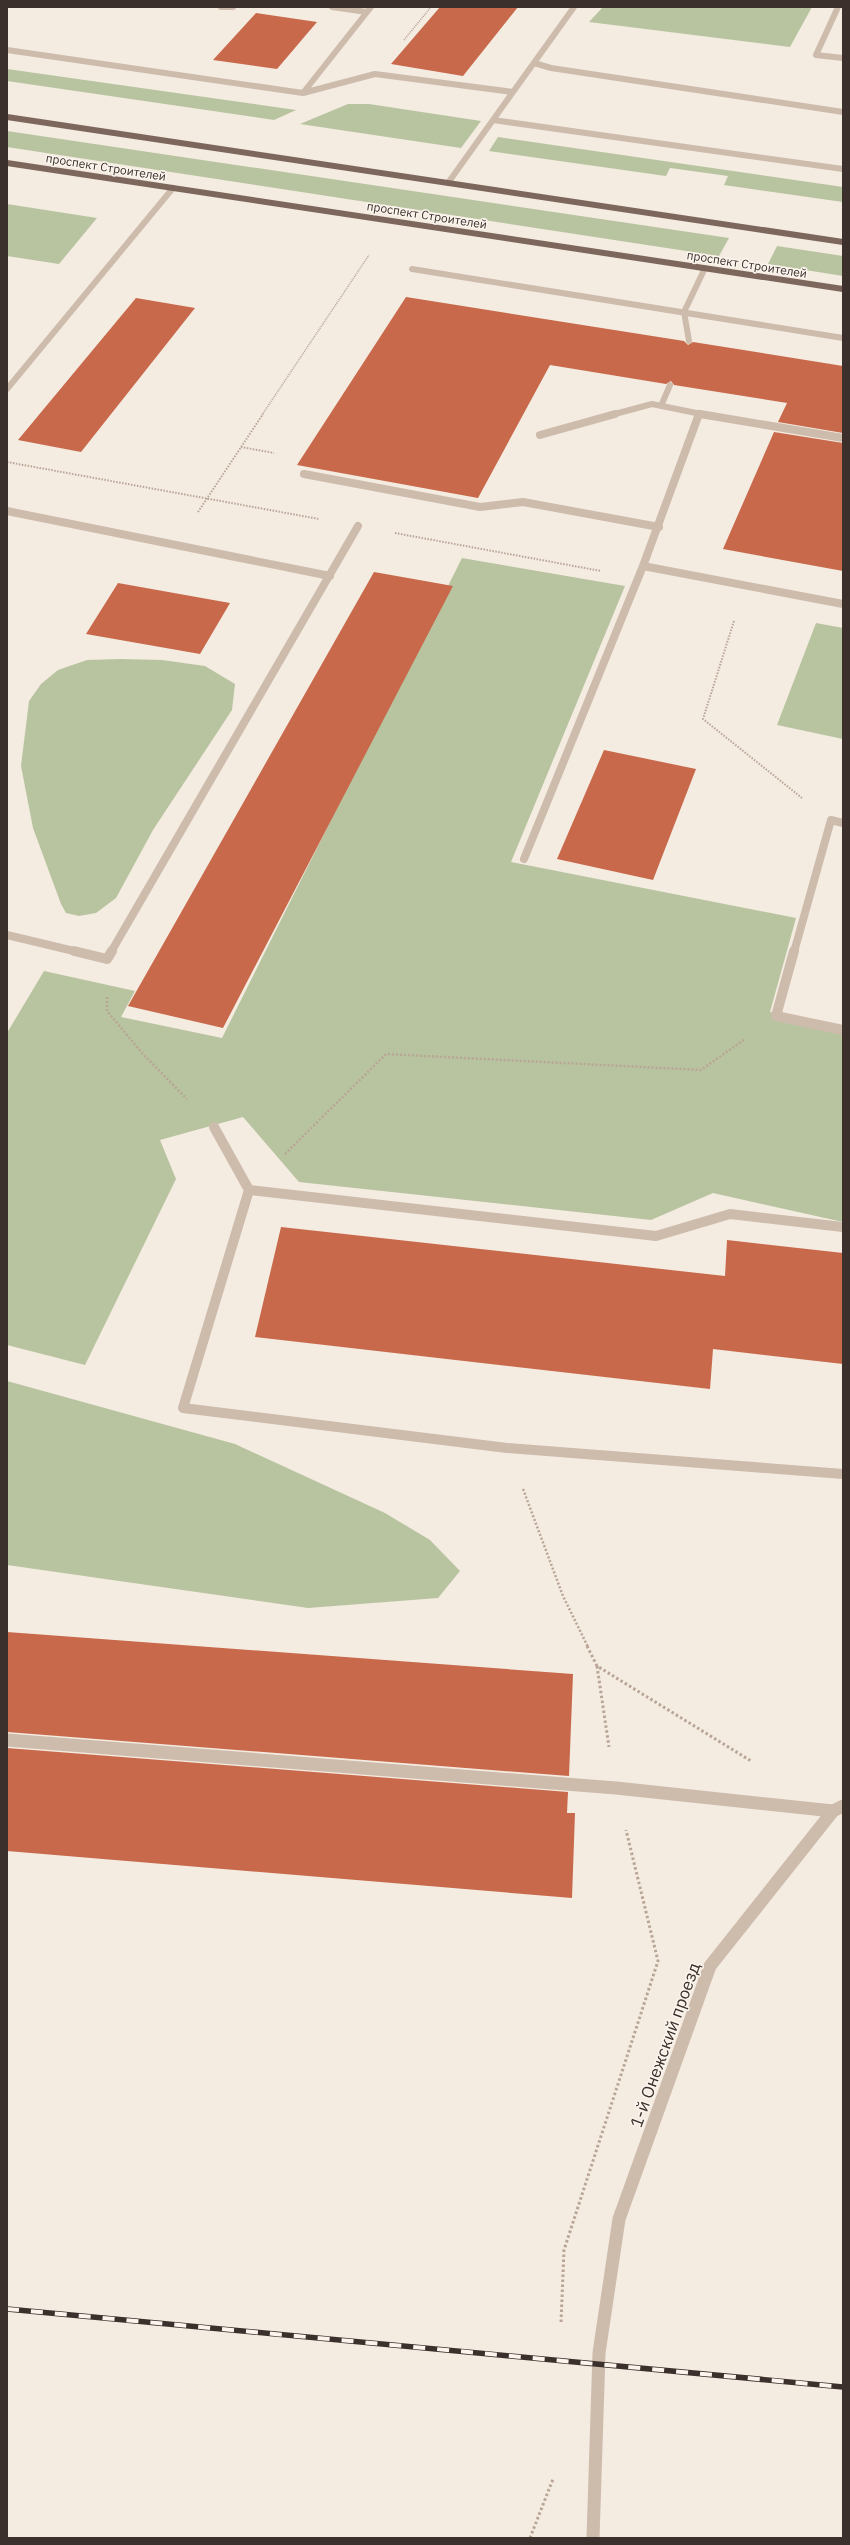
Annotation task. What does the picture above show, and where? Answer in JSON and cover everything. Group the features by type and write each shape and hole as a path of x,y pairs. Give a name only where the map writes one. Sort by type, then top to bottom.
{"main road":[{"path":"7,117 843,242"},
{"name":"проспект Строителей","path":"7,163 843,290"}],"street":[{"path":"221,7 233,7"},
{"path":"332,7 369,9"},
{"path":"448,183 574,7"},
{"path":"838,7 816,55 843,58"},
{"path":"303,93 369,9"},
{"path":"7,50 303,93 375,74 512,92"},
{"path":"534,63 552,68 843,112"},
{"path":"493,120 843,169"},
{"path":"7,389 173,188"},
{"path":"689,341 684,312 705,268"},
{"path":"412,269 843,338"},
{"path":"7,374 18,376"},
{"path":"661,406 670,384"},
{"path":"540,435 652,404 699,414 843,438"},
{"path":"524,859 659,527 699,414"},
{"path":"304,474 480,507 523,502 659,527"},
{"path":"7,511 330,576"},
{"path":"7,935 107,959 358,526"},
{"path":"643,566 843,604"},
{"path":"843,823 831,820 776,1016 843,1030"},
{"path":"214,1127 249,1190 183,1408 508,1448 843,1474"},
{"path":"249,1190 656,1236 730,1214 843,1227"},
{"path":"7,1740 616,1788 838,1808"},
{"name":"1-й Онежский проезд","path":"594,2538 599,2353 619,2219 710,1966 838,1808"}],"path":[{"path":"175,546 392,221"},
{"path":"745,585 703,719 831,820"},
{"path":"107,959 107,1011 142,1053 214,1127"},
{"path":"249,1190 386,1054 701,1070 776,1016"},
{"path":"508,1448 563,1596 597,1666 616,1788 658,1961 564,2250 561,2328"},
{"path":"597,1666 752,1761"},
{"path":"530,2538 554,2478 554,2470"}],"green space":[{"path":"812,7 790,47 589,22 602,8"},
{"path":"7,69 296,110 274,120 7,81"},
{"path":"348,104 369,104 481,121 461,148 300,124"},
{"path":"7,131 729,238 719,256 7,147"},
{"path":"498,137 843,187 843,202 724,185 728,176 670,168 666,176 489,151"},
{"path":"7,204 97,218 59,264 7,256"},
{"path":"777,246 843,256 843,276 768,264"},
{"path":"462,558 625,586 511,862 796,918 770,1012 843,1027 843,1222 713,1193 651,1220 299,1182 243,1117 160,1140 176,1179 85,1365 7,1345 7,1033 44,971 135,991 121,1017 222,1038"},
{"path":"816,623 843,628 843,739 777,725"},
{"path":"87,660 162,660 205,666 235,684 232,710 153,830 116,898 96,913 79,916 66,913 61,904 33,828 21,766 29,701 41,684 58,670"},
{"path":"7,1381 235,1444 385,1513 430,1540 460,1571 438,1598 308,1608 7,1565"}],"building":[{"path":"440,7 518,7 463,76 391,64"},
{"path":"256,13 317,22 277,69 213,60"},
{"path":"406,297 684,341 688,345 693,342 843,366 843,433 778,422 787,403 674,385 671,381 666,384 550,365 478,498 297,465"},
{"path":"136,298 195,308 81,452 18,440"},
{"path":"774,432 843,443 843,571 723,549"},
{"path":"374,572 453,586 223,1028 128,1006"},
{"path":"118,583 230,603 200,654 86,634"},
{"path":"604,750 696,769 653,880 557,859"},
{"path":"281,1227 725,1276 727,1240 843,1253 843,1364 713,1349 710,1389 255,1337"},
{"path":"7,1632 573,1674 569,1776 7,1732"},
{"path":"7,1748 568,1792 567,1813 575,1813 572,1898 7,1851"}],"railway":[{"path":"7,2309 843,2387"}]}
